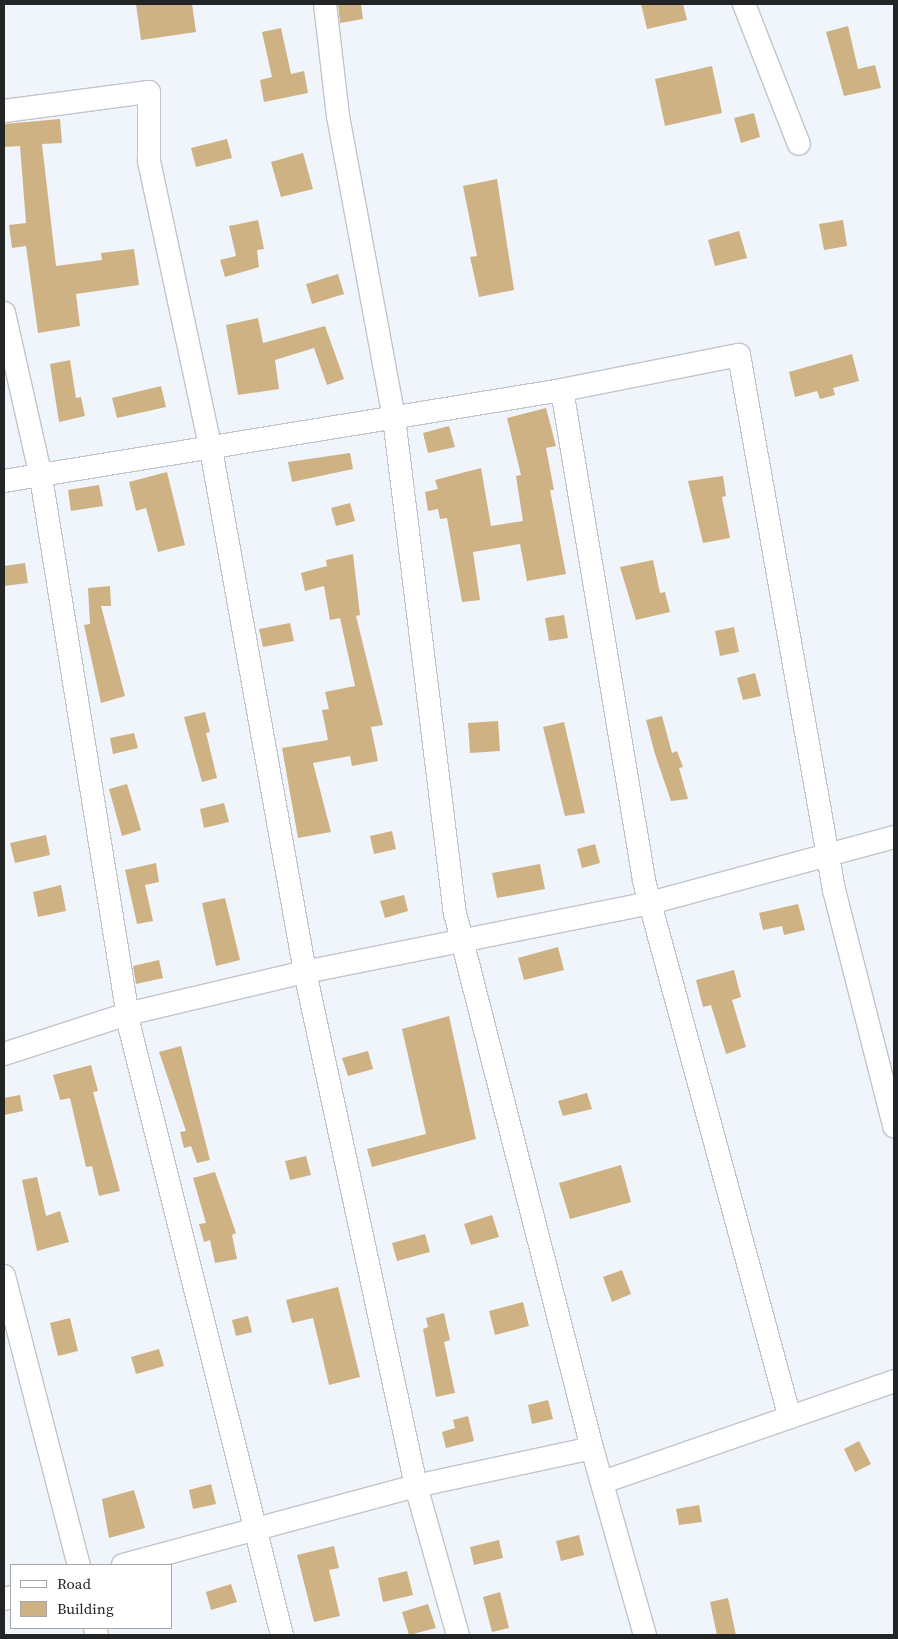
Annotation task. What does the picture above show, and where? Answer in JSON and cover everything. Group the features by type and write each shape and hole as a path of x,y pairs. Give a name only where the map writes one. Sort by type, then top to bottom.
{"street":[{"path":"325,4 338,116 394,418 455,913 592,1448 645,1635"},
{"path":"744,4 799,144"},
{"path":"4,112 149,92 149,161 211,449 305,972 416,1486 458,1635"},
{"path":"4,313 41,477 127,1014 282,1635"},
{"path":"4,481 41,477 562,390 739,355 828,856 894,1126"},
{"path":"562,390 650,903 790,1418"},
{"path":"4,1054 127,1014 305,972 462,939 650,903 894,837"},
{"path":"4,1276 79,1564"},
{"path":"603,1482 894,1381"},
{"path":"126,1564 416,1486 592,1448"}],"building":[{"path":"136,4 192,4 196,32 141,40"},
{"path":"338,4 361,4 363,19 340,23"},
{"path":"641,4 683,4 687,20 647,29"},
{"path":"848,26 858,69 875,65 881,88 844,96 826,32"},
{"path":"281,28 291,74 304,71 308,93 264,102 260,80 272,77 262,32"},
{"path":"712,66 722,113 665,126 655,79"},
{"path":"754,113 760,137 741,143 734,118"},
{"path":"60,119 62,143 42,144 56,266 102,260 101,253 134,249 139,285 76,294 80,326 38,333 26,246 12,248 9,225 26,223 20,146 4,147 4,124"},
{"path":"227,139 232,158 196,167 191,148"},
{"path":"303,153 313,189 281,197 271,162"},
{"path":"497,179 514,290 479,297 470,257 477,256 463,186"},
{"path":"258,220 264,249 257,250 259,267 225,277 220,260 236,256 229,226"},
{"path":"843,220 847,246 824,250 819,224"},
{"path":"739,231 747,258 715,266 708,240"},
{"path":"338,274 344,294 312,304 306,284"},
{"path":"258,318 263,343 325,326 344,379 327,385 314,348 275,360 279,389 238,395 226,325"},
{"path":"852,354 859,381 833,388 835,395 820,399 817,391 795,397 789,372"},
{"path":"70,360 76,398 81,397 85,416 59,422 50,364"},
{"path":"161,386 166,407 117,418 112,398"},
{"path":"546,408 556,446 546,448 554,490 550,490 566,574 527,581 520,544 473,552 480,600 462,602 447,518 440,519 438,509 428,511 425,492 438,489 435,480 481,468 491,526 523,521 516,476 521,475 507,418"},
{"path":"449,426 455,447 428,453 423,433"},
{"path":"350,453 353,469 292,482 288,462"},
{"path":"167,472 185,545 158,552 146,508 136,511 129,482"},
{"path":"723,476 726,496 722,497 730,538 703,543 688,481"},
{"path":"99,485 103,506 71,511 68,490"},
{"path":"350,503 355,521 336,526 331,508"},
{"path":"353,554 360,615 356,616 383,725 371,727 378,761 352,766 350,756 313,763 331,832 298,838 282,748 328,740 322,710 329,709 325,692 355,686 340,618 330,620 324,586 305,591 301,573 327,566 326,560"},
{"path":"653,560 660,593 665,592 670,612 636,620 620,567"},
{"path":"25,563 28,583 4,586 4,566"},
{"path":"110,586 111,606 101,606 125,696 101,703 84,625 90,624 88,588"},
{"path":"564,615 568,638 549,641 545,618"},
{"path":"290,623 294,641 263,647 259,629"},
{"path":"734,627 739,652 720,656 715,631"},
{"path":"755,673 761,696 743,700 737,678"},
{"path":"205,712 210,732 206,733 217,778 202,782 184,717"},
{"path":"662,716 672,753 677,751 683,767 679,768 688,799 671,801 655,754 646,720"},
{"path":"498,721 500,751 470,753 468,723"},
{"path":"564,722 585,813 565,816 543,727"},
{"path":"134,733 138,748 113,754 110,738"},
{"path":"127,784 141,830 122,836 109,789"},
{"path":"224,803 229,822 204,828 200,809"},
{"path":"392,831 396,849 374,854 370,836"},
{"path":"46,835 50,855 15,863 10,843"},
{"path":"595,844 600,863 582,868 577,849"},
{"path":"156,863 159,882 145,885 153,921 137,924 125,870"},
{"path":"540,864 545,889 497,898 492,873"},
{"path":"61,885 66,911 38,917 33,892"},
{"path":"404,895 408,911 385,918 380,901"},
{"path":"225,898 240,960 216,966 202,903"},
{"path":"798,904 805,930 784,935 782,926 763,930 759,913"},
{"path":"558,947 564,970 524,980 518,958"},
{"path":"159,960 163,978 136,984 133,966"},
{"path":"734,970 741,997 732,1000 746,1047 726,1054 711,1005 703,1007 696,980"},
{"path":"449,1016 476,1139 372,1167 367,1149 426,1134 402,1029"},
{"path":"181,1046 210,1160 197,1163 191,1146 184,1148 180,1132 186,1131 159,1052"},
{"path":"368,1051 373,1069 348,1076 342,1058"},
{"path":"91,1065 98,1091 93,1092 120,1191 99,1196 92,1166 86,1167 70,1098 60,1100 53,1075"},
{"path":"587,1093 592,1109 563,1116 558,1101"},
{"path":"20,1095 23,1111 4,1115 4,1098"},
{"path":"306,1156 311,1175 290,1180 285,1161"},
{"path":"621,1165 631,1202 570,1219 559,1183"},
{"path":"215,1172 236,1233 232,1235 237,1259 215,1263 210,1240 204,1242 199,1224 206,1223 193,1178"},
{"path":"37,1177 46,1216 60,1211 69,1242 37,1251 22,1180"},
{"path":"492,1215 499,1237 471,1245 464,1224"},
{"path":"425,1234 430,1252 397,1261 392,1243"},
{"path":"622,1270 631,1294 612,1302 603,1277"},
{"path":"338,1287 360,1377 329,1385 313,1318 292,1323 286,1300"},
{"path":"523,1302 529,1326 495,1335 489,1311"},
{"path":"444,1313 450,1340 444,1342 455,1393 436,1397 423,1329 428,1327 426,1318"},
{"path":"248,1316 252,1332 236,1336 232,1320"},
{"path":"70,1318 78,1351 58,1356 50,1323"},
{"path":"159,1349 164,1366 136,1374 131,1357"},
{"path":"548,1400 553,1419 532,1424 528,1405"},
{"path":"468,1416 474,1441 446,1448 442,1432 455,1428 453,1420"},
{"path":"859,1441 871,1464 855,1472 844,1449"},
{"path":"211,1484 216,1504 193,1509 189,1490"},
{"path":"134,1490 145,1528 109,1538 102,1499"},
{"path":"699,1505 702,1522 679,1525 676,1509"},
{"path":"579,1535 584,1555 561,1561 556,1541"},
{"path":"499,1540 503,1558 474,1565 470,1547"},
{"path":"334,1546 339,1568 329,1570 340,1616 314,1622 297,1555"},
{"path":"407,1571 413,1595 383,1602 378,1578"},
{"path":"231,1584 237,1602 211,1610 206,1592"},
{"path":"500,1592 509,1628 492,1632 483,1597"},
{"path":"728,1598 736,1635 717,1635 710,1602"},
{"path":"428,1604 436,1628 409,1635 402,1612"}]}
